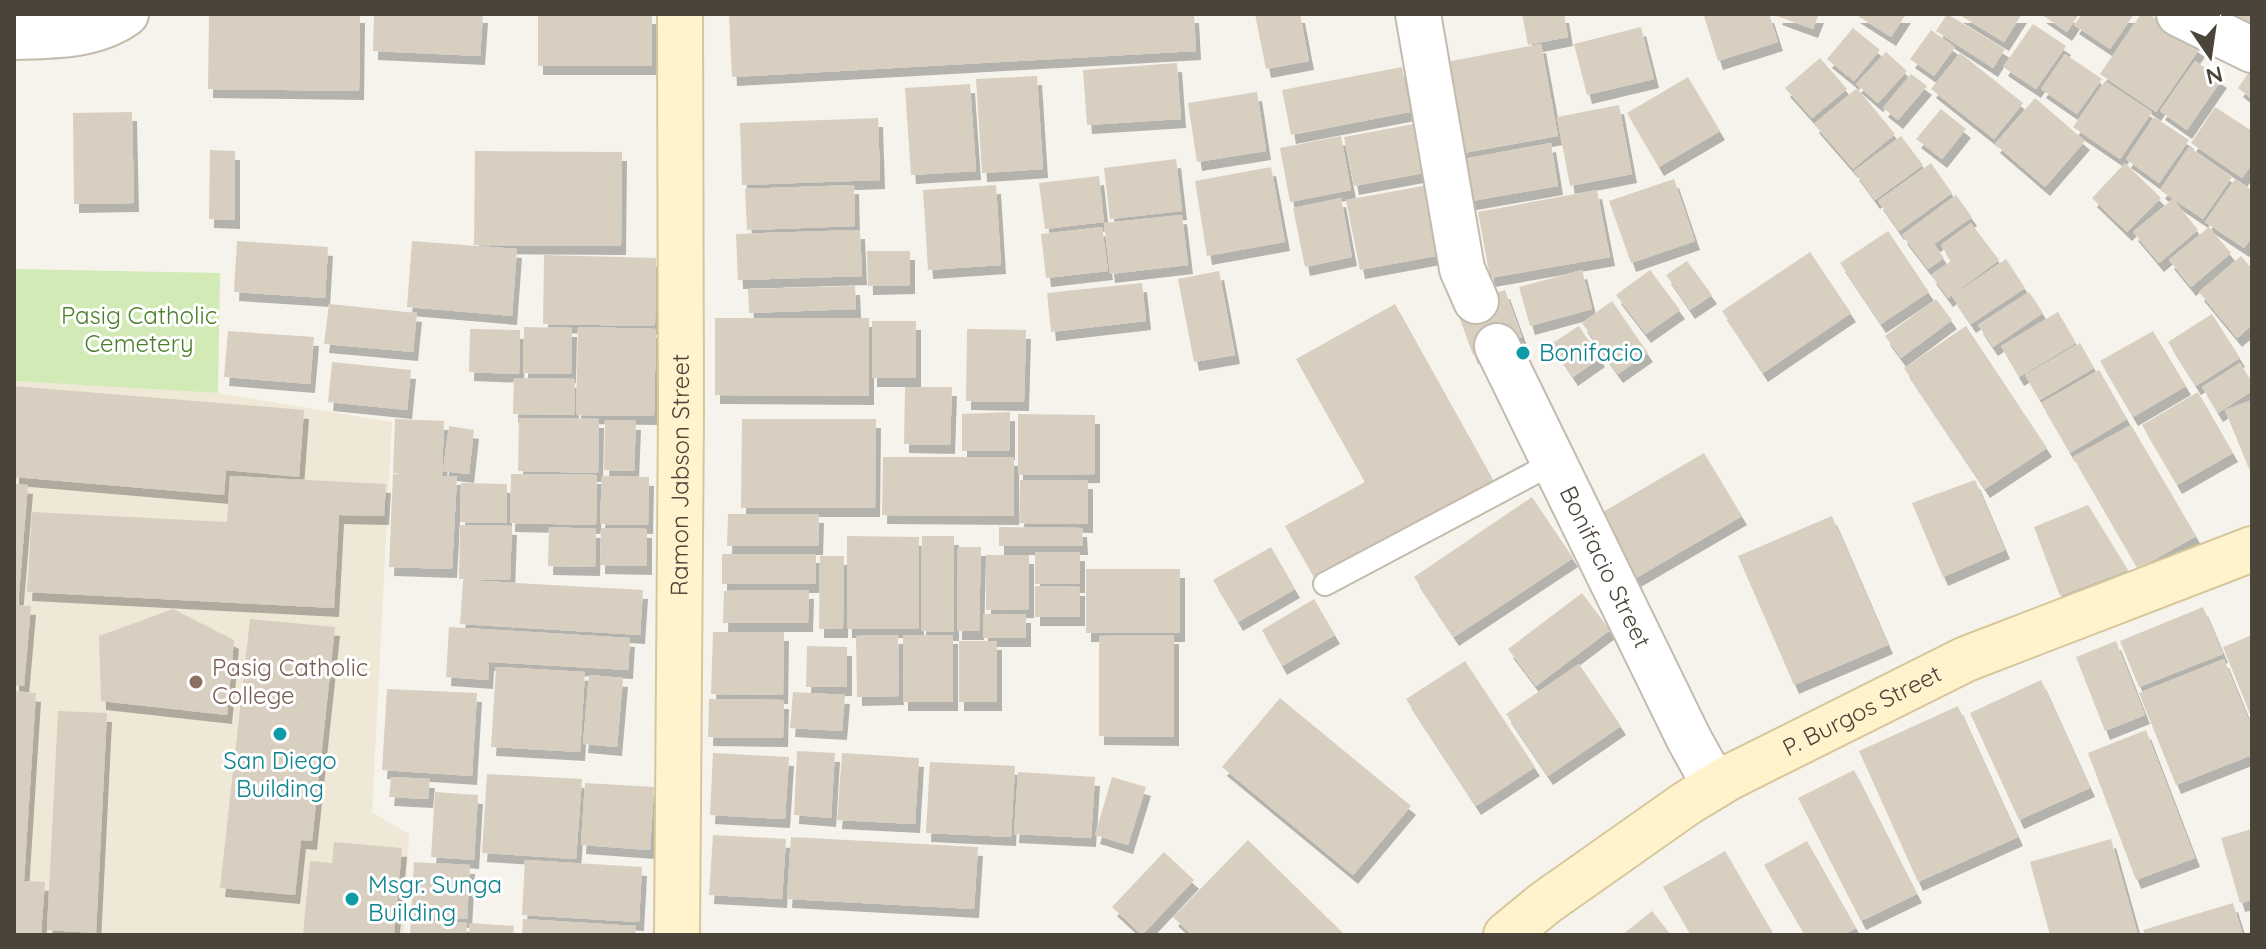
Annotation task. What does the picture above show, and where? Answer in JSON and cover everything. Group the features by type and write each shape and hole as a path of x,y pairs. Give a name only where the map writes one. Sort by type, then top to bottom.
{"main road":[{"name":"Ramon Jabson Street","path":"677,935 680,14"},
{"name":"P. Burgos Street","path":"1506,935 1558,894 1715,786 1966,659 2252,549"}],"street":[{"path":"14,37 65,35 111,24 126,14"},
{"path":"1418,14 1462,269 1476,301"},
{"path":"2179,14 2252,50"},
{"name":"Bonifacio Street","path":"1497,346 1715,786"}],"lane":[{"path":"1325,584 1553,463"}],"shaded area":[{"name":"Pasig Catholic College","path":"14,381 218,393 392,422 372,812 409,834 404,935 14,935"}],"green space":[{"name":"Pasig Catholic Cemetery","path":"14,269 220,273 218,393 14,381"}],"building":[{"path":"209,14 360,14 359,91 208,89"},
{"path":"374,14 483,14 480,56 373,51"},
{"path":"729,14 1194,14 1196,51 732,77"},
{"path":"1255,14 1300,14 1309,61 1266,69"},
{"path":"1522,14 1564,14 1568,37 1528,45"},
{"path":"1769,14 1778,42 1718,61 1704,16"},
{"path":"1778,14 1819,14 1813,29"},
{"path":"1855,14 1906,14 1891,37"},
{"path":"1947,14 2005,49 1993,68 1936,31"},
{"path":"1958,14 2022,14 2004,42"},
{"path":"2041,14 2079,14 2067,32"},
{"path":"2082,14 2134,14 2110,49 2074,25"},
{"path":"2141,14 2149,14 2200,48 2156,112 2100,74"},
{"path":"2229,14 2252,14 2252,29"},
{"path":"652,15 652,66 538,66 538,16"},
{"path":"2033,24 2066,46 2036,89 2003,67"},
{"path":"1641,27 1654,79 1587,95 1574,44"},
{"path":"1853,28 1880,50 1854,81 1827,59"},
{"path":"1931,30 1955,47 1934,76 1910,59"},
{"path":"1541,44 1558,136 1458,154 1441,63"},
{"path":"1886,52 1907,71 1878,103 1856,84"},
{"path":"1960,53 2023,103 1994,139 1931,89"},
{"path":"2065,54 2102,79 2077,114 2041,89"},
{"path":"1820,58 1847,89 1812,118 1785,88"},
{"path":"2195,61 2222,79 2187,130 2160,111"},
{"path":"1177,63 1181,119 1087,125 1083,70"},
{"path":"1402,67 1410,112 1291,135 1282,90"},
{"path":"2252,68 2252,99 2238,88"},
{"path":"1911,74 1927,86 1898,120 1883,108"},
{"path":"1037,76 1043,169 982,173 976,79"},
{"path":"1688,77 1720,131 1659,167 1627,113"},
{"path":"2105,81 2152,112 2120,159 2073,127"},
{"path":"970,84 976,171 911,175 905,88"},
{"path":"1857,88 1895,134 1853,169 1814,124"},
{"path":"1257,92 1266,151 1197,162 1188,103"},
{"path":"2035,98 2085,141 2045,187 1995,144"},
{"path":"1619,105 1632,174 1570,186 1557,117"},
{"path":"2215,107 2252,131 2252,164 2242,178 2191,143"},
{"path":"1941,109 1966,129 1942,159 1916,139"},
{"path":"132,112 134,203 74,204 73,113"},
{"path":"2154,117 2189,140 2159,183 2126,159"},
{"path":"878,118 880,180 742,185 740,123"},
{"path":"1419,123 1429,172 1354,186 1344,137"},
{"path":"1341,136 1351,190 1290,202 1280,148"},
{"path":"1901,136 1923,165 1875,200 1854,171"},
{"path":"1551,143 1558,186 1466,202 1458,160"},
{"path":"2189,147 2232,177 2203,219 2160,190"},
{"path":"210,150 235,151 235,220 209,219"},
{"path":"475,151 622,152 621,246 474,245"},
{"path":"1176,159 1182,211 1110,219 1104,168"},
{"path":"1931,163 1952,193 1899,231 1878,201"},
{"path":"2125,163 2161,198 2127,232 2092,198"},
{"path":"1271,167 1285,242 1207,256 1195,181"},
{"path":"1099,176 1104,222 1045,229 1039,183"},
{"path":"1674,179 1695,241 1631,263 1609,201"},
{"path":"2235,179 2252,190 2252,237 2244,248 2205,222"},
{"path":"854,185 855,226 747,230 745,189"},
{"path":"996,185 1001,265 928,270 923,190"},
{"path":"1428,185 1441,255 1360,270 1346,200"},
{"path":"1597,190 1610,257 1490,278 1478,212"},
{"path":"1956,195 1972,217 1934,244 1944,258 1928,269 1902,235"},
{"path":"1341,198 1352,257 1305,267 1293,208"},
{"path":"2173,199 2198,230 2159,263 2133,232"},
{"path":"1182,215 1188,265 1110,274 1104,223"},
{"path":"1971,223 1999,260 1948,298 1931,275 1951,261 1941,245"},
{"path":"1102,227 1108,271 1046,278 1041,234"},
{"path":"2209,227 2231,253 2191,287 2169,260"},
{"path":"860,230 862,276 738,280 736,234"},
{"path":"1888,231 1929,292 1881,324 1840,263"},
{"path":"237,241 328,247 325,298 234,292"},
{"path":"412,241 517,249 512,316 407,307"},
{"path":"867,251 910,251 910,285 868,286"},
{"path":"1810,252 1851,313 1763,373 1722,311"},
{"path":"544,255 656,258 655,326 543,324"},
{"path":"2241,256 2252,269 2252,325 2237,338 2199,292"},
{"path":"2006,259 2025,288 1971,324 1952,296"},
{"path":"1687,261 1712,295 1690,310 1666,275"},
{"path":"1582,270 1592,309 1530,326 1519,287"},
{"path":"1650,270 1680,310 1646,334 1616,295"},
{"path":"1219,271 1235,355 1194,362 1178,279"},
{"path":"1142,283 1146,321 1051,332 1047,293"},
{"path":"855,286 856,309 749,313 748,289"},
{"path":"1505,290 1522,337 1473,355 1456,308"},
{"path":"2029,292 2043,313 1993,347 1978,325"},
{"path":"1936,299 1952,320 1901,358 1885,336"},
{"path":"1612,301 1648,353 1618,374 1582,323"},
{"path":"329,304 417,313 413,352 324,344"},
{"path":"1395,304 1496,485 1318,584 1285,526 1365,482 1296,359"},
{"path":"2058,312 2076,343 2019,377 2001,346"},
{"path":"2212,314 2240,358 2196,386 2168,342"},
{"path":"715,318 869,318 869,396 715,395"},
{"path":"872,321 916,321 916,378 872,378"},
{"path":"1579,326 1600,358 1573,377 1551,344"},
{"path":"1966,326 2047,448 1985,489 1904,368"},
{"path":"524,327 572,328 571,374 523,373"},
{"path":"578,327 656,329 654,416 576,415"},
{"path":"470,329 520,330 519,374 469,372"},
{"path":"967,329 1026,330 1024,402 966,401"},
{"path":"228,331 314,337 310,384 224,377"},
{"path":"2153,331 2186,386 2133,417 2100,361"},
{"path":"2080,343 2094,368 2040,400 2025,375"},
{"path":"332,362 411,370 407,410 328,402"},
{"path":"2240,363 2252,382 2252,391 2218,413 2202,387"},
{"path":"2099,370 2127,419 2070,453 2041,403"},
{"path":"514,378 575,379 574,415 513,414"},
{"path":"14,386 304,410 299,477 226,470 224,495 14,477"},
{"path":"905,387 952,387 950,445 904,444"},
{"path":"2198,392 2233,453 2177,485 2142,425"},
{"path":"2252,400 2252,468 2249,469 2225,410"},
{"path":"1010,412 1010,451 962,451 962,414"},
{"path":"1018,414 1095,415 1095,474 1018,475"},
{"path":"519,418 599,419 598,473 518,471"},
{"path":"395,419 444,421 442,476 457,476 452,569 389,567 393,474 423,475 393,473"},
{"path":"742,419 876,419 875,508 741,508"},
{"path":"605,420 636,421 634,471 604,470"},
{"path":"2131,425 2196,536 2138,569 2073,457"},
{"path":"449,426 474,430 469,474 443,471"},
{"path":"1704,453 1742,516 1629,582 1591,519"},
{"path":"883,457 1014,457 1014,516 882,515"},
{"path":"511,474 597,475 596,525 510,523"},
{"path":"230,476 386,484 384,516 339,515 334,608 27,592 32,512 227,522"},
{"path":"602,476 649,477 648,525 600,524"},
{"path":"1020,480 1088,480 1088,524 1019,523"},
{"path":"1975,480 2005,550 1943,577 1912,503"},
{"path":"461,483 507,484 507,523 460,522"},
{"path":"14,484 28,485 18,605 31,606 24,686 14,686"},
{"path":"1532,497 1573,558 1454,637 1414,577"},
{"path":"2088,505 2128,570 2060,596 2034,527"},
{"path":"728,514 819,514 818,546 727,546"},
{"path":"1832,516 1888,645 1794,685 1738,556"},
{"path":"460,525 512,526 510,580 459,579"},
{"path":"549,527 596,529 595,567 548,566"},
{"path":"999,527 1082,528 1083,546 999,546"},
{"path":"601,528 647,529 647,566 600,565"},
{"path":"847,536 919,537 919,629 847,629"},
{"path":"922,536 954,536 954,632 921,631"},
{"path":"958,547 981,547 979,631 957,631"},
{"path":"1271,547 1295,589 1238,622 1213,580"},
{"path":"1035,552 1080,552 1080,584 1035,584"},
{"path":"722,554 816,554 816,584 722,584"},
{"path":"986,555 1029,555 1029,609 986,610"},
{"path":"820,556 844,556 843,629 819,629"},
{"path":"1086,569 1180,569 1180,633 1086,633"},
{"path":"463,580 643,590 640,635 460,624"},
{"path":"1035,586 1080,587 1080,617 1035,617"},
{"path":"809,590 808,623 723,623 724,591"},
{"path":"1582,593 1610,630 1536,686 1508,649"},
{"path":"1314,599 1335,635 1282,666 1262,630"},
{"path":"2203,607 2223,654 2139,687 2120,641"},
{"path":"173,609 234,640 227,715 101,701 99,636"},
{"path":"983,614 1026,614 1026,638 983,638"},
{"name":"San Diego Building","path":"250,619 335,627 312,841 301,840 295,895 220,888"},
{"path":"449,627 630,638 628,670 489,662 488,680 446,677"},
{"path":"713,632 784,632 783,695 711,694"},
{"path":"898,635 899,696 857,697 856,636"},
{"path":"903,635 953,635 953,702 903,702"},
{"path":"1174,635 1174,737 1099,736 1099,636"},
{"path":"2252,635 2252,719 2223,647"},
{"path":"959,641 997,641 997,702 959,702"},
{"path":"2116,641 2145,715 2105,731 2076,657"},
{"path":"807,646 847,647 847,687 806,687"},
{"path":"2224,659 2252,728 2252,755 2176,785 2139,693"},
{"path":"1465,661 1535,767 1476,806 1406,699"},
{"path":"1579,664 1621,726 1548,776 1506,714"},
{"path":"496,667 585,672 580,752 491,747"},
{"path":"589,675 623,678 617,747 583,744"},
{"path":"2041,680 2090,788 2019,820 1970,713"},
{"path":"387,689 477,693 472,776 382,770"},
{"path":"14,691 36,693 24,881 45,882 41,935 14,935"},
{"path":"793,692 845,695 842,731 790,728"},
{"path":"1280,698 1411,806 1353,875 1222,767"},
{"path":"709,699 784,700 783,738 708,737"},
{"path":"1958,706 2018,837 1918,882 1859,751"},
{"path":"58,711 107,713 96,933 47,930"},
{"path":"2146,730 2195,858 2136,880 2088,753"},
{"path":"797,751 835,753 831,818 794,815"},
{"path":"713,753 789,757 785,819 710,815"},
{"path":"842,753 919,758 915,824 837,820"},
{"path":"930,762 1015,766 1011,837 926,833"},
{"path":"1854,770 1917,894 1861,921 1798,798"},
{"path":"1018,772 1095,777 1091,838 1014,834"},
{"path":"487,774 582,779 576,859 482,853"},
{"path":"391,777 430,779 428,799 389,797"},
{"path":"1112,777 1146,787 1128,845 1095,835"},
{"path":"585,783 654,787 650,850 581,845"},
{"path":"435,792 478,795 474,860 431,857"},
{"path":"2252,829 2252,900 2240,903 2221,838"},
{"path":"713,835 786,839 782,899 709,895"},
{"path":"791,837 978,847 974,909 787,899"},
{"path":"2111,839 2138,935 2050,935 2030,862"},
{"path":"1248,840 1345,935 1192,935 1173,917"},
{"path":"1807,841 1856,928 1843,935 1805,935 1764,865"},
{"name":"Msgr. Sunga Building","path":"334,842 402,848 394,935 303,935 310,861 332,863"},
{"path":"1725,851 1774,935 1691,935 1663,887"},
{"path":"1164,852 1194,880 1142,935 1112,907"},
{"path":"525,860 642,867 639,922 522,915"},
{"path":"414,862 470,865 467,919 411,916"},
{"path":"2233,903 2243,935 2145,935 2143,930"},
{"path":"1652,911 1671,935 1622,935"},
{"path":"523,919 636,926 635,935 522,935"},
{"path":"411,920 467,923 466,935 410,935"},
{"path":"470,923 514,926 513,935 469,935"}],"place":[{"name":"Bonifacio","path":"1523,353"},
{"name":"Pasig Catholic College","path":"196,682"},
{"name":"San Diego Building","path":"280,734"},
{"name":"Msgr. Sunga Building","path":"352,899"}]}
